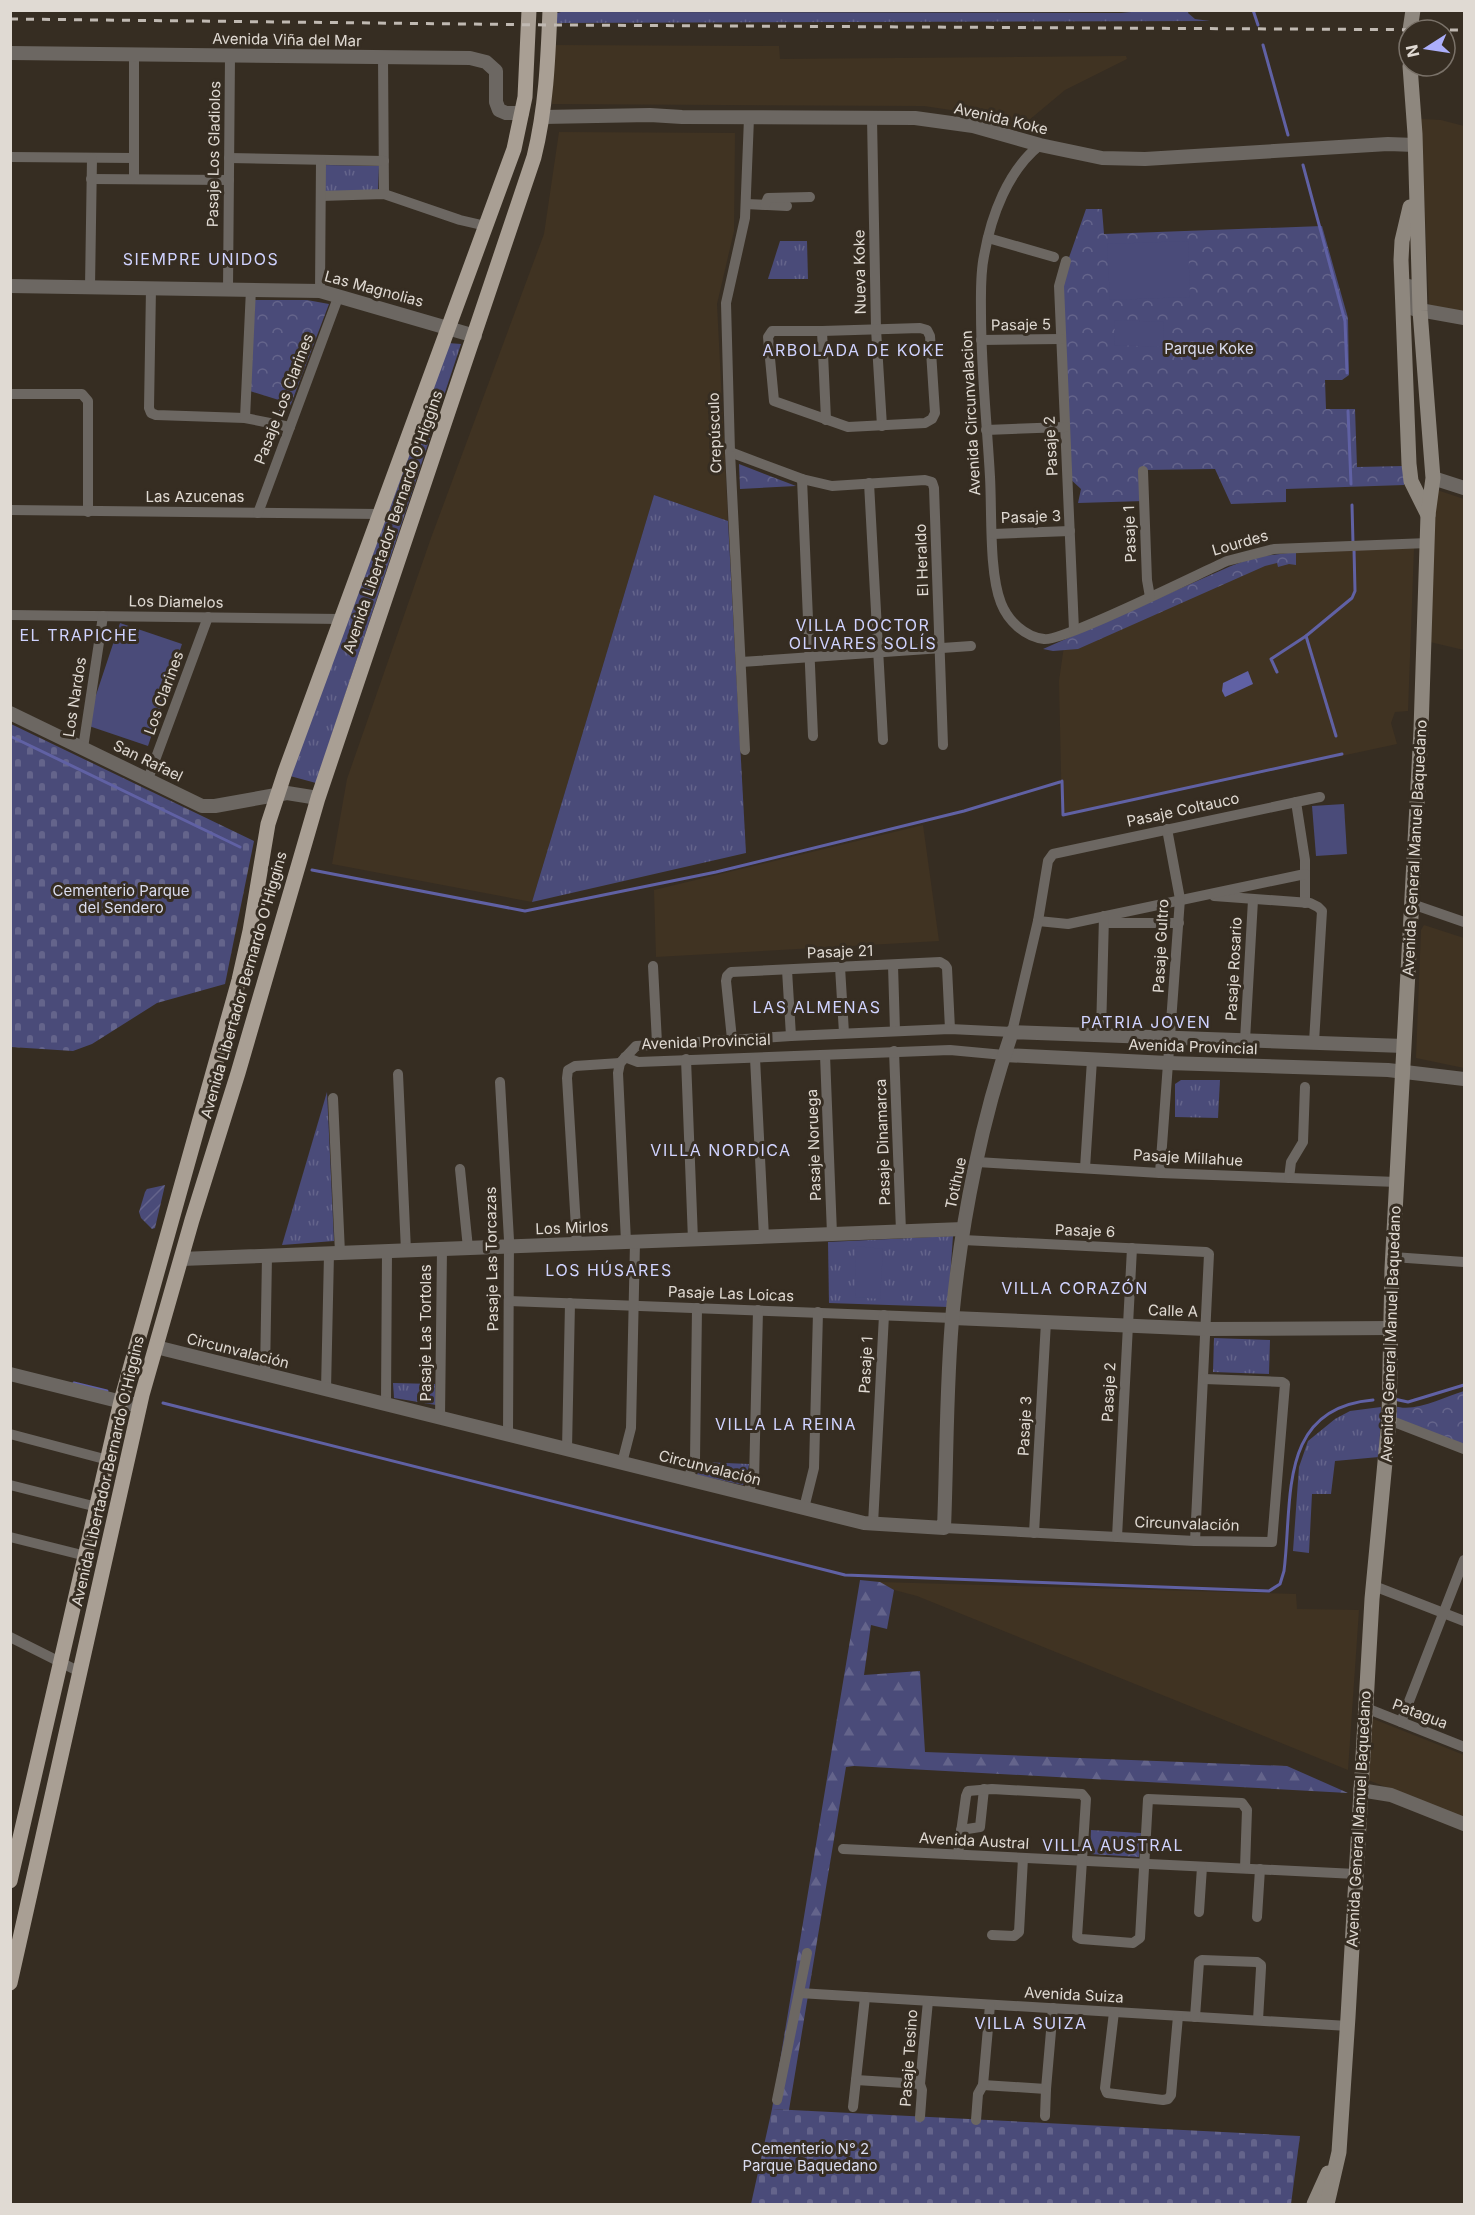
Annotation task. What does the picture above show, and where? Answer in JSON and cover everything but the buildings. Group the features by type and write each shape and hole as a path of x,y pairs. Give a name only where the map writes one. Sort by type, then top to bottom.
{"main road":[{"name":"Avenida Libertador Bernardo O'Higgins","path":"11,1879 121,1401 239,980 250,931 268,824 447,327 509,164 522,113 526,81 529,10"},
{"name":"Avenida Libertador Bernardo O'Higgins","path":"10,1983 140,1404 181,1258 238,1073 318,798 534,158 543,117 550,10"},
{"name":"Avenida General Manuel Baquedano","path":"1327,2205 1339,2151 1365,1708 1389,1420 1393,1257 1421,730 1428,515 1433,478 1420,311 1411,78"},
{"name":"Avenida General Manuel Baquedano","path":"1415,181 1402,241 1401,260 1410,472 1411,481 1428,515"},
{"path":"62,1656 84,1654"},
{"name":"Avenida General Manuel Baquedano","path":"1314,2205 1339,2151"}],"street":[{"name":"Avenida Viña del Mar","path":"10,53 463,58 486,62 494,68 497,107 506,112 522,113"},
{"path":"134,55 134,179"},
{"name":"Pasaje Los Gladiolos","path":"228,289 230,56"},
{"path":"383,57 384,194"},
{"name":"Avenida Koke","path":"543,117 650,115 749,118 915,118 974,126 1040,145 1102,158 1145,159 1388,144 1414,145"},
{"name":"Crepúsculo","path":"745,750 730,452 726,303 744,224 749,118"},
{"name":"Nueva Koke","path":"872,118 876,329 882,426"},
{"name":"Avenida Circunvalacion","path":"1040,145 1026,156 996,211 981,270 981,340 993,534 998,595 1010,618 1024,632 1046,640 1074,630"},
{"path":"10,157 134,158"},
{"path":"90,287 92,158"},
{"path":"229,158 384,161"},
{"path":"320,291 321,160"},
{"path":"92,179 229,180"},
{"path":"321,196 384,194 460,220 486,226"},
{"path":"765,205 768,198 810,197"},
{"path":"746,204 787,206"},
{"path":"988,238 1054,257"},
{"name":"Avenida General Manuel Baquedano","path":"1401,260 1408,275 1410,305 1420,311"},
{"name":"Pasaje 2","path":"1066,261 1059,286 1074,630"},
{"name":"Las Magnolias","path":"10,286 320,291 475,336"},
{"path":"152,288 149,408 151,413 245,418 290,427"},
{"path":"245,418 251,289"},
{"name":"Pasaje Los Clarines","path":"258,513 339,295"},
{"path":"1420,311 1464,318"},
{"path":"920,328 927,330 930,336 935,412 932,419 925,423 848,427 774,401 768,337 772,331 822,332 920,328"},
{"path":"822,332 826,420"},
{"name":"Pasaje 5","path":"981,340 1061,339"},
{"path":"10,394 82,394 86,397 88,401 88,512"},
{"path":"986,430 1065,427"},
{"path":"730,452 802,478 832,486 868,483 883,740"},
{"name":"Pasaje 1","path":"1143,471 1147,580 1150,597"},
{"path":"802,478 813,736"},
{"path":"1433,478 1464,488"},
{"name":"El Heraldo","path":"868,483 925,480 932,482 934,488 943,745"},
{"name":"Las Azucenas","path":"10,510 380,514"},
{"name":"Pasaje 3","path":"993,534 1070,531"},
{"name":"Lourdes","path":"1074,630 1227,561 1274,549 1428,543"},
{"name":"Los Diamelos","path":"10,615 341,619"},
{"name":"Los Nardos","path":"83,748 103,616"},
{"name":"Los Clarines","path":"148,779 208,617"},
{"path":"741,662 971,646"},
{"name":"San Rafael","path":"10,713 206,807 277,795 298,794 318,798"},
{"name":"Pasaje Coltauco","path":"1053,854 1320,797"},
{"path":"1296,802 1305,860 1305,903"},
{"name":"Pasaje Gultro","path":"1160,1173 1180,899 1167,829"},
{"name":"Totihue","path":"944,1528 953,1318 963,1235 977,1162 1012,1032 1038,921 1048,861 1053,854"},
{"path":"1104,920 1180,899 1305,874"},
{"path":"1203,894 1315,904 1322,911 1314,1042"},
{"name":"Pasaje Rosario","path":"1245,1040 1253,900"},
{"path":"1412,904 1464,922"},
{"path":"1101,1034 1104,920"},
{"path":"1038,921 1068,924 1104,920 1179,923"},
{"name":"Pasaje 21","path":"732,1039 726,981 731,972 940,962 945,964 947,969 950,1029"},
{"path":"893,965 895,1032"},
{"path":"653,966 657,1043"},
{"path":"840,967 844,1033"},
{"path":"787,970 791,1036"},
{"name":"Avenida Provincial","path":"622,1060 636,1046 657,1043 950,1029 1404,1046"},
{"name":"Avenida Provincial","path":"622,1060 638,1062 950,1050 1092,1060 1403,1071 1464,1079"},
{"name":"Pasaje Dinamarca","path":"894,1051 901,1231"},
{"name":"Pasaje Noruega","path":"825,1055 832,1234"},
{"path":"755,1058 764,1237"},
{"path":"686,1059 693,1240"},
{"path":"577,1244 568,1070 575,1066 622,1060 618,1073 634,1306 631,1428 622,1463"},
{"path":"1085,1168 1092,1060"},
{"path":"398,1074 406,1251"},
{"name":"Pasaje Las Torcazas","path":"500,1083 509,1247 508,1434"},
{"path":"1289,1178 1291,1162 1303,1142 1305,1087"},
{"path":"326,1389 335,1253 333,1098"},
{"name":"Pasaje Millahue","path":"977,1162 1160,1173 1397,1182"},
{"path":"460,1169 468,1248"},
{"name":"Los Mirlos","path":"181,1258 901,1231 963,1235"},
{"name":"Pasaje 6","path":"963,1235 1206,1252 1210,1257 1206,1329"},
{"name":"Pasaje 2","path":"1117,1537 1132,1248"},
{"name":"Pasaje Las Tortolas","path":"440,1418 442,1249"},
{"path":"386,1403 387,1252"},
{"path":"265,1374 267,1256"},
{"path":"1393,1257 1464,1262"},
{"name":"Pasaje Las Loicas","path":"508,1301 953,1318"},
{"path":"567,1449 570,1303"},
{"path":"688,1479 695,1460 697,1308"},
{"path":"746,1494 754,1481 758,1310"},
{"path":"804,1508 814,1468 818,1312"},
{"name":"Pasaje 1","path":"873,1524 884,1315"},
{"name":"Calle A","path":"953,1318 1206,1329 1391,1328"},
{"name":"Pasaje 3","path":"1034,1533 1046,1322"},
{"path":"1195,1541 1206,1329"},
{"name":"Circunvalación","path":"156,1347 873,1524 1268,1543 1273,1538 1285,1384 1282,1382 1204,1379"},
{"path":"10,1374 140,1404"},
{"path":"1389,1420 1464,1449"},
{"path":"10,1434 108,1460"},
{"path":"10,1485 97,1507"},
{"path":"10,1537 86,1556"},
{"path":"1401,1722 1464,1560"},
{"path":"1374,1586 1464,1622"},
{"path":"10,1637 62,1656 80,1672"},
{"name":"Patagua","path":"1365,1708 1464,1746"},
{"path":"962,1830 980,1827 988,1789"},
{"path":"958,1854 968,1791 988,1789 1082,1794 1086,1799 1077,1937 1123,1942 1138,1941 1140,1938 1147,1801 1152,1797 1242,1803 1247,1810 1245,1868"},
{"path":"1360,1790 1391,1795 1464,1824"},
{"name":"Avenida Austral","path":"843,1849 1356,1874"},
{"path":"992,1935 1014,1936 1019,1932 1023,1858"},
{"path":"1199,1912 1202,1867"},
{"path":"1257,1917 1260,1869"},
{"path":"777,2100 807,1953"},
{"path":"1195,2017 1199,1962 1202,1960 1257,1962 1261,1965 1258,2020"},
{"name":"Avenida Suiza","path":"799,1994 1348,2026"},
{"path":"853,2107 865,1997"},
{"name":"Pasaje Tesino","path":"920,2117 922,2090 920,2084 928,2001"},
{"path":"975,2120 978,2094 982,2085 990,2005"},
{"path":"1045,2116 1053,2008"},
{"path":"1114,2012 1105,2088 1107,2092 1131,2097 1168,2098 1171,2095 1178,2016"},
{"path":"856,2080 920,2084"},
{"path":"982,2085 1046,2090"}],"shaded area":[{"path":"552,45 779,46 780,59 1126,56 1127,59 1065,90 1016,131 951,110 924,106 552,104"},
{"path":"1421,119 1441,120 1464,126 1464,315 1429,308"},
{"path":"559,132 735,133 734,231 717,304 728,521 654,495 532,902 332,864 347,779 431,538 544,234"},
{"path":"1437,490 1464,499 1464,650 1430,642 1432,521"},
{"path":"1414,548 1408,711 1395,712 1391,723 1397,744 1062,816 1059,681 1065,639 1231,566 1291,552"},
{"path":"1248,671 1253,684 1225,697 1222,691 1223,683"},
{"path":"923,825 939,941 656,957 654,890"},
{"path":"1424,925 1464,938 1464,1068 1416,1058 1421,930"},
{"path":"880,1582 1296,1594 1297,1609 1359,1610 1348,1770 917,1596 879,1586"},
{"path":"1371,1718 1464,1755 1464,1818 1368,1780"}],"green space":[{"path":"1189,10 1188,13 1195,19 1210,21 552,23 557,13 561,12 1121,13"},
{"path":"324,165 379,166 378,191 324,193"},
{"name":"Parque Koke","path":"1086,209 1102,209 1104,234 1322,226 1348,318 1349,375 1342,380 1325,380 1326,409 1355,409 1357,467 1404,466 1404,485 1286,489 1286,502 1231,504 1215,469 1144,470 1144,501 1078,503 1081,489 1067,476 1059,286"},
{"path":"780,241 807,241 808,279 768,279"},
{"path":"1188,241 1190,297 1110,300 1107,244"},
{"path":"255,300 307,300 329,304 291,404 288,409 278,414 282,401 250,391"},
{"path":"1115,320 1164,322 1163,347 1114,345"},
{"path":"448,343 461,344 316,783 290,776"},
{"path":"739,464 796,486 740,489"},
{"path":"654,495 728,521 746,853 532,902"},
{"path":"1296,552 1296,565 1278,567 1277,563 1265,566 1078,649 1053,651 1043,649 1231,566 1255,557"},
{"path":"120,623 182,644 148,746 86,725"},
{"name":"Cementerio Parque del Sendero","path":"11,724 254,841 225,984 157,1003 92,1044 73,1051 11,1047"},
{"path":"1344,804 1347,854 1316,856 1312,806"},
{"path":"1181,1080 1220,1080 1218,1118 1175,1117 1175,1084"},
{"path":"327,1092 334,1241 282,1245"},
{"path":"165,1185 155,1228 152,1229 141,1218 139,1212 147,1189"},
{"path":"953,1236 948,1307 829,1303 828,1242"},
{"path":"856,1246 883,1249 880,1299 855,1297"},
{"path":"1214,1338 1270,1340 1269,1374 1213,1372"},
{"path":"393,1383 435,1384 436,1405 394,1398"},
{"path":"1464,1391 1464,1449 1393,1421 1394,1406 1402,1408 1420,1406"},
{"path":"1381,1407 1379,1457 1335,1461 1331,1494 1312,1494 1309,1553 1293,1551 1299,1467 1308,1441 1335,1419 1350,1411"},
{"path":"702,1462 749,1464 747,1478 743,1485 697,1475"},
{"path":"860,1580 880,1582 894,1590 887,1629 871,1625 864,1675 920,1671 925,1752 1287,1766 1348,1793 846,1767 789,2110 772,2109"},
{"path":"1091,1830 1141,1833 1139,1857 1090,1854"},
{"name":"Cementerio N° 2 Parque Baquedano","path":"772,2109 1300,2136 1291,2204 751,2204"}],"waterway":[{"path":"1253,10 1258,25"},
{"path":"1263,45 1288,135"},
{"path":"1303,165 1345,321 1347,373"},
{"path":"1348,411 1351,484"},
{"path":"1352,505 1353,543"},
{"path":"1277,672 1271,659 1306,636 1352,598 1355,591 1354,549"},
{"path":"1306,636 1336,736"},
{"path":"10,736 240,847"},
{"path":"1062,781 1063,815 1342,754"},
{"path":"312,870 525,911 716,872 964,811 1060,782"},
{"path":"74,1383 107,1391"},
{"path":"1394,1399 1408,1402 1464,1385"},
{"path":"163,1403 845,1575 1269,1591 1280,1584 1284,1571 1291,1488 1296,1462 1305,1439 1320,1420 1342,1407 1373,1400"}],"railway":[{"path":"10,19 556,25 1464,30"}],"district":[{"name":"SIEMPRE UNIDOS","path":"201,259"},
{"name":"ARBOLADA DE KOKE","path":"854,350"},
{"name":"VILLA DOCTOR OLIVARES SOLÍS","path":"863,634"},
{"name":"EL TRAPICHE","path":"79,635"},
{"name":"LAS ALMENAS","path":"817,1007"},
{"name":"PATRIA JOVEN","path":"1146,1022"},
{"name":"VILLA NORDICA","path":"721,1150"},
{"name":"LOS HÚSARES","path":"609,1270"},
{"name":"VILLA CORAZÓN","path":"1075,1288"},
{"name":"VILLA LA REINA","path":"786,1424"},
{"name":"VILLA AUSTRAL","path":"1113,1845"},
{"name":"VILLA SUIZA","path":"1031,2023"}]}
